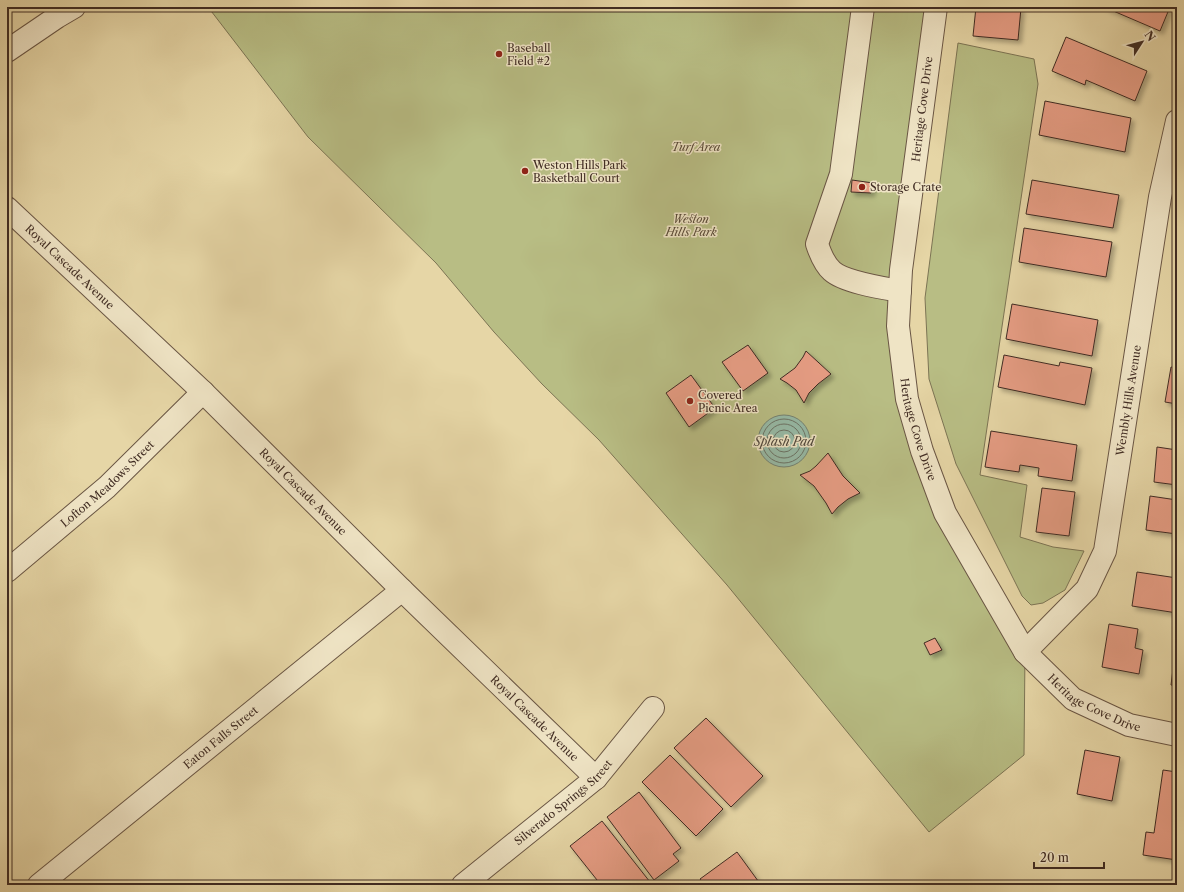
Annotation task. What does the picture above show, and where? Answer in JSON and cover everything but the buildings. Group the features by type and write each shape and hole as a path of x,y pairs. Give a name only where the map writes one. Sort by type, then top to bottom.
{"street":[{"path":"7,51 74,7"},
{"path":"863,7 841,174 817,244 823,260 831,271 843,278 900,291"},
{"name":"Heritage Cove Drive","path":"936,7 901,270 898,326 907,399 922,451 945,513 1025,652 1073,699 1129,725 1177,735"},
{"name":"Wembly Hills Avenue","path":"1025,652 1087,589 1105,551 1160,197 1177,121"},
{"name":"Royal Cascade Avenue","path":"7,208 203,392 402,590 596,778"},
{"name":"Lofton Meadows Street","path":"7,571 107,487 203,392"},
{"name":"Eaton Falls Street","path":"39,885 402,590"},
{"name":"Silverado Springs Street","path":"463,885 596,778 653,708"}],"green space":[{"name":"Weston Hills Park","path":"208,7 940,7 901,349 945,513 1025,652 1024,755 929,832 727,585 599,440 542,384 494,332 436,263 308,137"},
{"path":"958,43 1034,59 1038,84 980,475 1027,485 1020,537 1053,547 1084,551 1065,590 1043,603 1031,605 1022,596 956,464 929,379 925,298"}],"water":[{"name":"Splash Pad","path":"784,415 794,417 802,423 808,431 810,441 808,451 802,459 794,465 784,467 774,465 766,459 760,451 758,441 760,431 766,423 774,417"}],"place":[{"name":"Baseball Field #2","path":"499,54"},
{"name":"Weston Hills Park Basketball Court","path":"525,171"},
{"name":"Storage Crate","path":"862,187"},
{"name":"Covered Picnic Area","path":"690,401"}],"park label":[{"name":"Turf Area","path":"696,147"}]}
